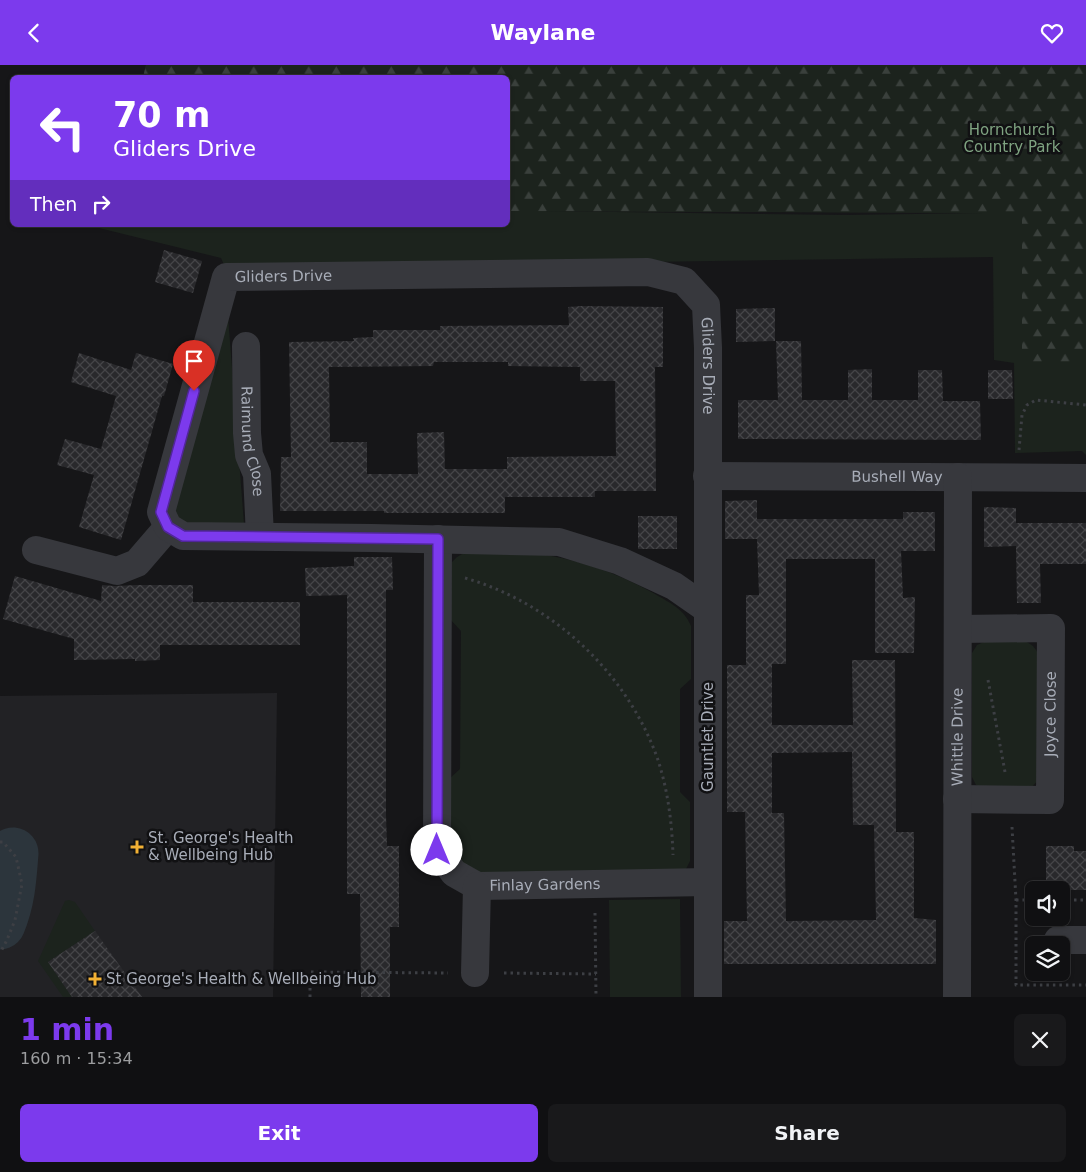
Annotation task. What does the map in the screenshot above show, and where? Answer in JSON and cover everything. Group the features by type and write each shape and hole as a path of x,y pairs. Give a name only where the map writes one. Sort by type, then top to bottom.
{"street":[{"name":"Gliders Drive","path":"168,527 161,512 226,277 648,271 684,281 706,305 708,348 707,477"},
{"name":"Raimund Close","path":"246,346 247,433 249,455 258,474 260,536"},
{"name":"Bushell Way","path":"707,477 1086,478"},
{"name":"Gauntlet Drive","path":"707,477 708,997"},
{"name":"Whittle Drive","path":"957,997 958,477"},
{"path":"36,550 117,571 137,563 168,527 183,536 559,542 620,561 674,586 707,609"},
{"name":"Finlay Gardens","path":"438,539 437,850 454,873 477,886 708,882"},
{"name":"Joyce Close","path":"957,799 1050,800 1051,627 958,629"},
{"path":"476,973 477,886"},
{"path":"1070,940 1086,940"}],"path":[{"path":"1019,477 1022,415 1027,405 1036,400 1086,405"},
{"path":"438,571 497,589 542,613 588,650 609,674 638,717 658,761 666,789 670,817 674,882"},
{"path":"987,674 1010,799 1016,900 1016,985 1086,985"},
{"path":"0,841 16,857 22,884 8,941 0,953"},
{"path":"595,883 596,997"},
{"path":"1016,900 1025,900"},
{"path":"1070,900 1086,900"},
{"path":"310,997 310,972 596,974"}],"shaded area":[{"name":"St. George's Health & Wellbeing Hub","path":"277,693 273,997 0,997 0,696"}],"green space":[{"name":"Hornchurch Country Park","path":"146,65 1086,65 1086,455 1082,451 1015,453 1014,363 994,360 993,257 225,267 221,258 99,228 510,227 510,75 144,75","holes":["543,211 982,213 846,215"]},
{"name":"Hornchurch Country Park","path":"146,65 1086,65 1086,365 1022,364 1022,213 510,211 510,75 144,75"},
{"path":"228,316 244,524 188,526 173,513"},
{"path":"464,553 530,553 596,567 641,586 666,600 685,615 691,626 691,679 680,689 680,792 690,802 690,861 686,869 480,874 461,864 451,847 449,779 460,769 461,631 450,619 452,562"},
{"path":"984,642 1027,642 1039,654 1039,779 1032,787 984,789 976,785 972,777 972,653 977,645"},
{"path":"680,899 681,997 610,997 609,900"},
{"path":"65,901 75,902 95,931 48,962 72,997 63,997 38,961"}],"building":[{"path":"164,250 202,261 193,293 155,282"},
{"path":"568,307 663,307 663,367 655,367 656,491 595,491 595,497 505,497 505,513 280,511 281,457 291,457 289,342 354,341 353,338 373,337 373,330 440,330 440,326 569,325","holes":["434,362 508,362 508,366 580,367 580,381 615,381 616,456 507,457 507,469 445,469 444,432 417,433 418,474 367,474 367,442 330,442 329,367 433,366"]},
{"path":"775,308 775,341 736,342 736,309"},
{"path":"776,341 801,341 802,400 848,400 848,370 872,369 872,400 918,400 918,370 942,370 943,401 980,401 981,440 738,439 738,400 778,400"},
{"path":"79,353 131,370 136,353 173,364 121,540 79,527 94,475 57,465 65,439 101,449 116,396 71,382"},
{"path":"988,370 1012,370 1013,399 988,399"},
{"path":"757,500 757,519 903,519 903,512 935,512 935,551 901,551 903,598 915,597 914,653 875,653 875,559 786,559 786,664 772,664 772,725 853,725 852,660 895,660 896,832 914,832 914,918 936,920 936,964 724,964 724,921 747,921 745,812 727,812 727,665 746,665 746,595 759,595 757,539 725,539 725,501","holes":["852,752 853,825 874,825 876,920 786,921 784,813 772,813 772,753"]},
{"path":"984,507 1016,508 1016,523 1086,523 1086,564 1040,564 1041,603 1017,603 1016,546 984,547"},
{"path":"638,516 677,516 677,549 638,549"},
{"path":"354,557 392,557 393,590 386,590 386,815 387,846 399,846 399,927 390,927 390,997 361,997 360,894 347,894 347,595 306,596 305,568 354,566"},
{"path":"15,576 101,601 102,585 193,585 193,602 300,602 300,645 160,645 160,660 74,660 74,639 3,619"},
{"path":"1046,846 1074,846 1074,851 1086,851 1086,890 1070,890 1070,881 1046,881"},
{"name":"St George's Health & Wellbeing Hub","path":"95,931 142,997 72,997 48,962"}],"waterway":[{"path":"0,924 8,898 13,853"}],"place":[{"name":"St. George's Health & Wellbeing Hub","path":"137,847"},
{"name":"St George's Health & Wellbeing Hub","path":"95,979"}],"route":[{"path":"194,391 161,512 168,527 183,536 438,539 437,850"}]}
